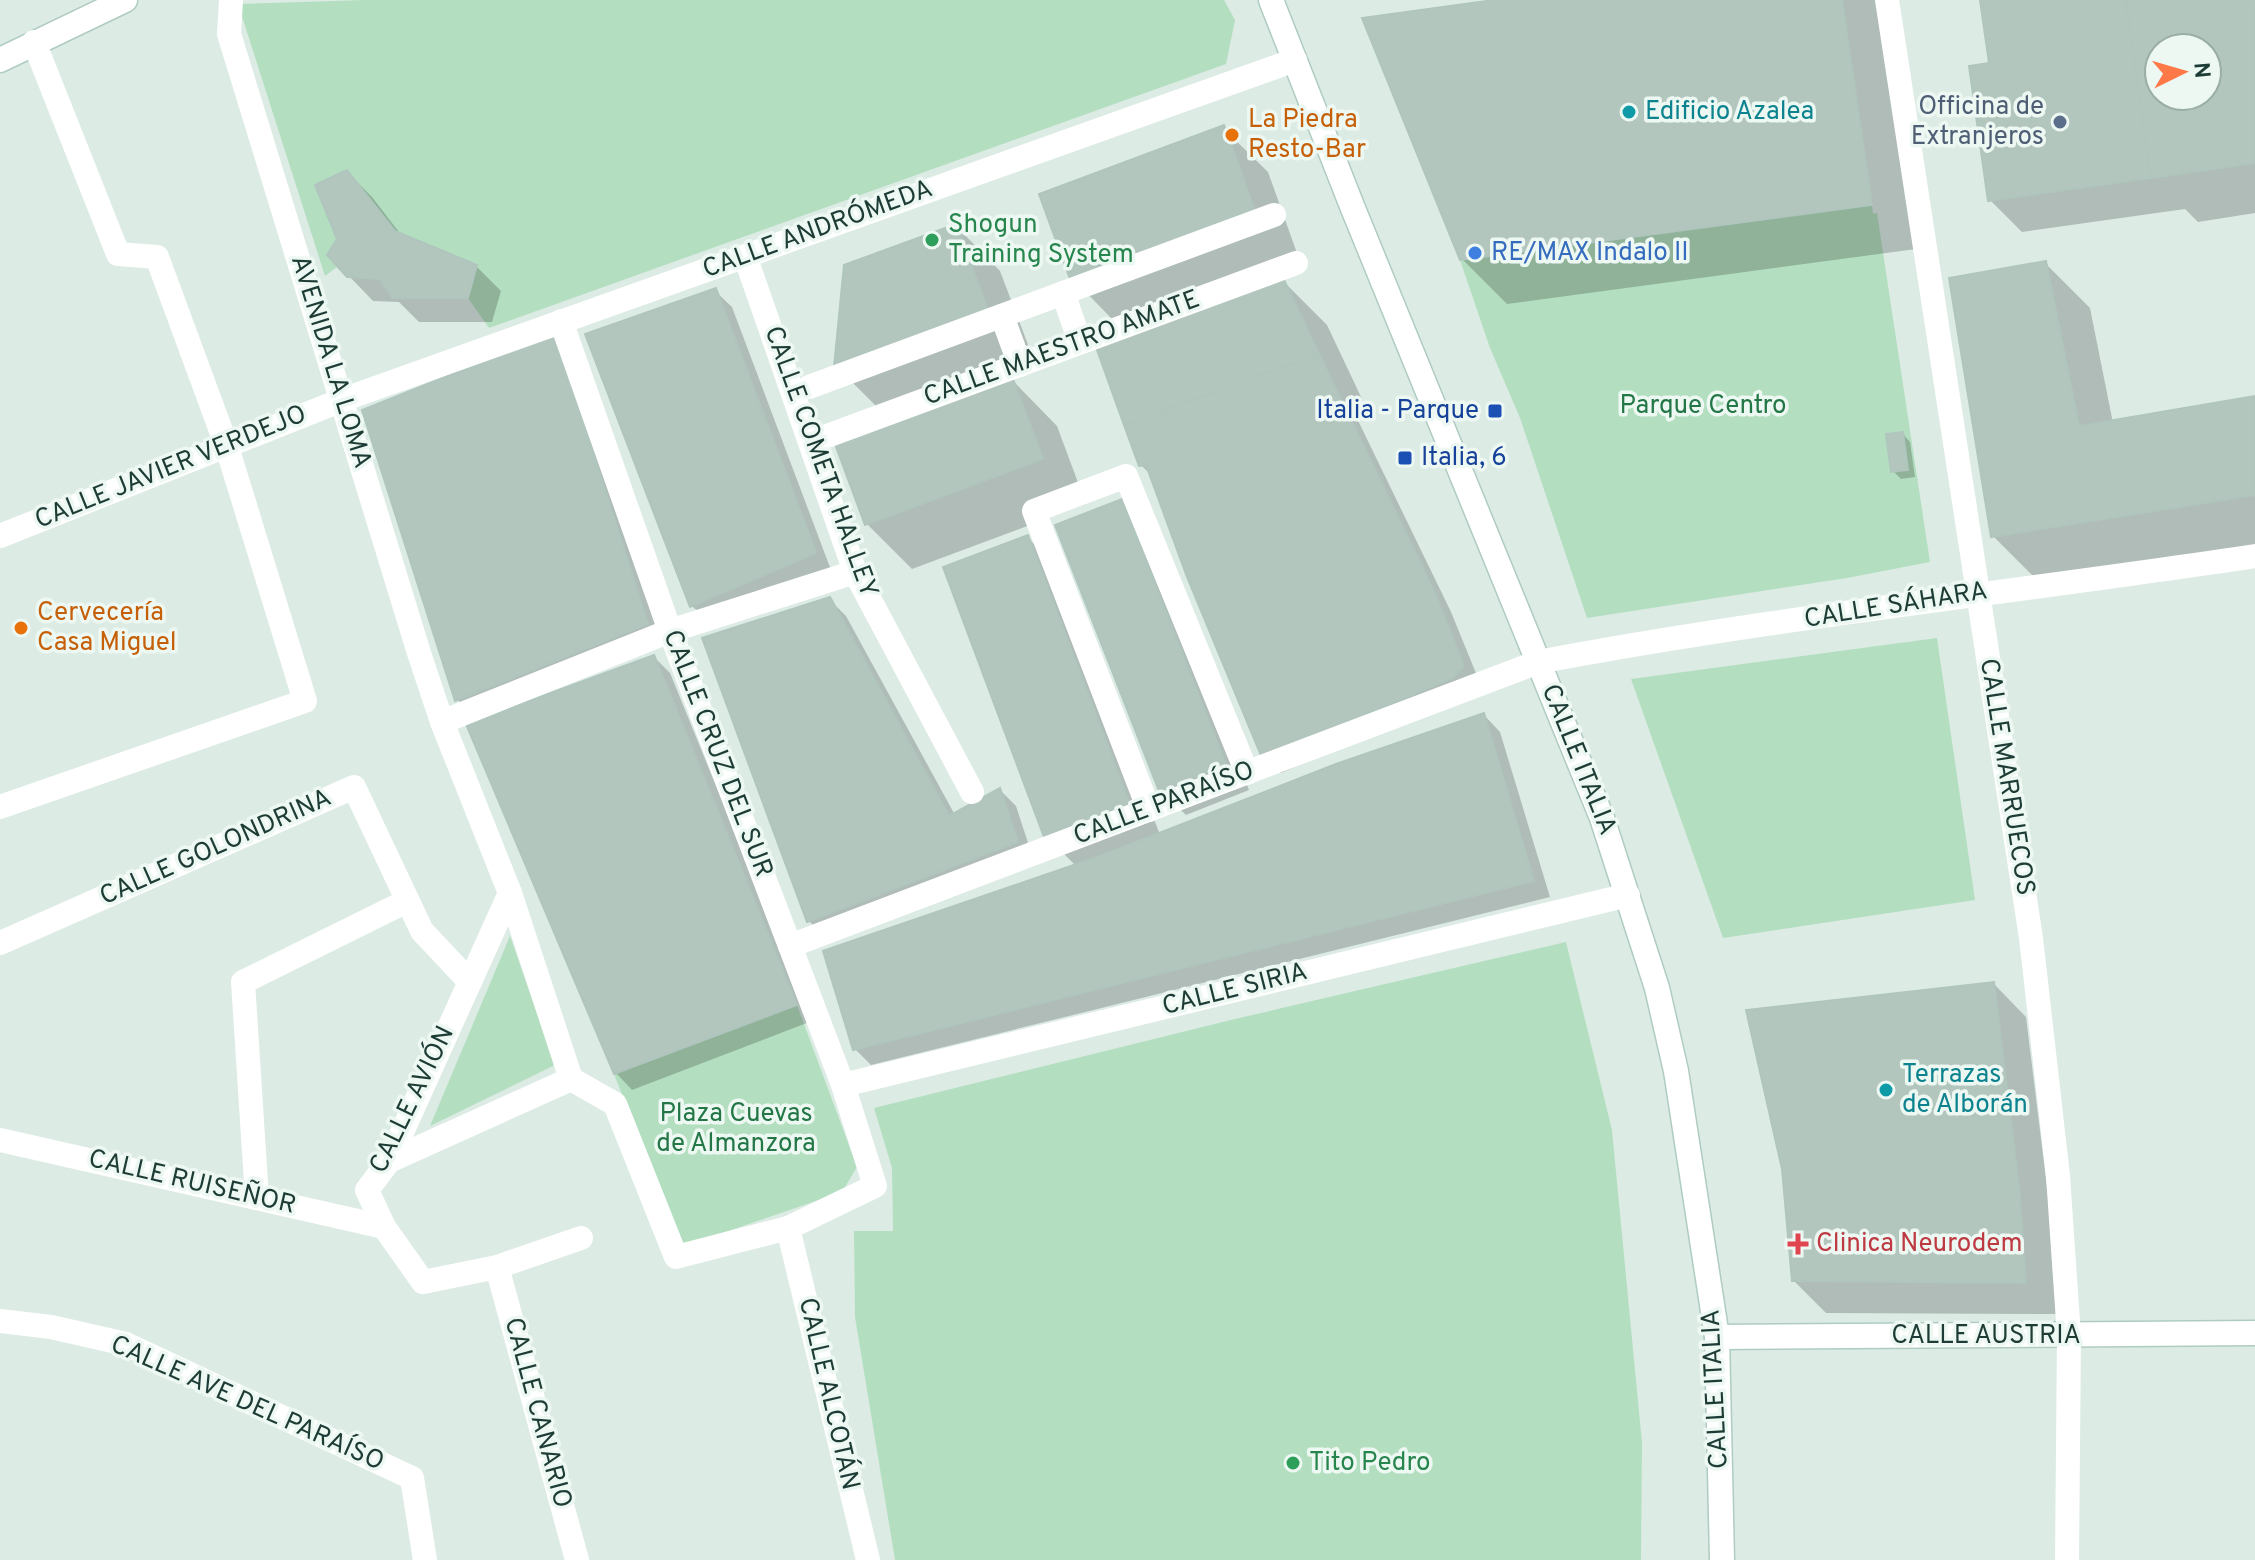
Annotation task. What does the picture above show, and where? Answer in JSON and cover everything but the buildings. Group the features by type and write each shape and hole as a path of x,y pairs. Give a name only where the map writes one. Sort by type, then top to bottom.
{"street":[{"path":"0,60 125,0"},
{"name":"AVENIDA LA LOMA","path":"231,0 229,34 442,722"},
{"name":"CALLE ITALIA","path":"1271,0 1602,818 1657,988 1676,1071 1717,1337 1722,1560"},
{"name":"CALLE MARRUECOS","path":"1887,0 2031,938 2058,1176 2069,1336 2067,1560"},
{"path":"0,807 305,701 227,447 157,257 118,254 34,42"},
{"name":"CALLE ANDRÓMEDA","path":"342,400 1295,60"},
{"name":"CALLE MAESTRO AMATE","path":"809,387 1274,215"},
{"name":"CALLE COMETA HALLEY","path":"745,256 855,572 972,792"},
{"name":"CALLE MAESTRO AMATE","path":"827,436 1296,263"},
{"path":"1063,293 1080,342"},
{"path":"1002,316 1020,365"},
{"name":"CALLE CRUZ DEL SUR","path":"561,321 670,631 843,1085 875,1186 788,1228"},
{"name":"CALLE JAVIER VERDEJO","path":"0,536 342,400"},
{"path":"1149,810 1034,511 1126,476 1247,773"},
{"name":"CALLE SÁHARA","path":"1538,662 1630,645 1977,593 2083,582 2255,556"},
{"path":"788,1228 676,1257 615,1104 571,1079 510,893 442,722 670,631 855,572"},
{"name":"CALLE PARAÍSO","path":"790,946 1538,662"},
{"name":"CALLE GOLONDRINA","path":"0,943 354,787 422,931 470,982"},
{"name":"CALLE AVIÓN","path":"510,893 389,1161 367,1190 384,1227 423,1282 497,1267 581,1238"},
{"name":"CALLE SIRIA","path":"843,1085 1628,895"},
{"path":"257,1198 243,982 407,901"},
{"path":"389,1161 571,1079"},
{"name":"CALLE RUISEÑOR","path":"0,1140 384,1227"},
{"name":"CALLE ALCOTÁN","path":"788,1228 868,1560"},
{"name":"CALLE CANARIO","path":"497,1267 577,1560"},
{"name":"CALLE AVE DEL PARAÍSO","path":"0,1321 51,1327 126,1344 412,1478 425,1560"},
{"name":"CALLE AUSTRIA","path":"1717,1337 2255,1333"}],"green space":[{"path":"364,0 1224,0 1235,20 1226,64 489,328 468,298 477,265 395,231 347,170 315,185 337,239 327,255 337,267 325,276 238,4"},
{"name":"Parque Centro","path":"1872,205 1873,214 1877,213 1930,562 1847,578 1587,618 1520,418 1490,348 1460,260"},
{"path":"1937,638 1975,900 1723,938 1631,679"},
{"path":"510,936 555,1065 430,1126"},
{"path":"1566,942 1612,1130 1642,1443 1641,1560 895,1560 855,1317 854,1231 893,1231 892,1168 874,1108"},
{"name":"Plaza Cuevas de Almanzora","path":"797,1005 857,1167 842,1192 682,1247 614,1074"}],"place":[{"name":"Edificio Azalea","path":"1629,112"},
{"name":"Officina de Extranjeros","path":"2060,122"},
{"name":"La Piedra Resto-Bar","path":"1232,135"},
{"name":"Shogun Training System","path":"932,240"},
{"name":"RE/MAX Indalo II","path":"1475,253"},
{"name":"Italia - Parque","path":"1495,411"},
{"name":"Italia, 6","path":"1405,458"},
{"name":"Cervecería Casa Miguel","path":"21,628"},
{"name":"Terrazas de Alborán","path":"1886,1090"},
{"name":"Clinica Neurodem","path":"1798,1244"},
{"name":"Tito Pedro","path":"1293,1463"}]}
